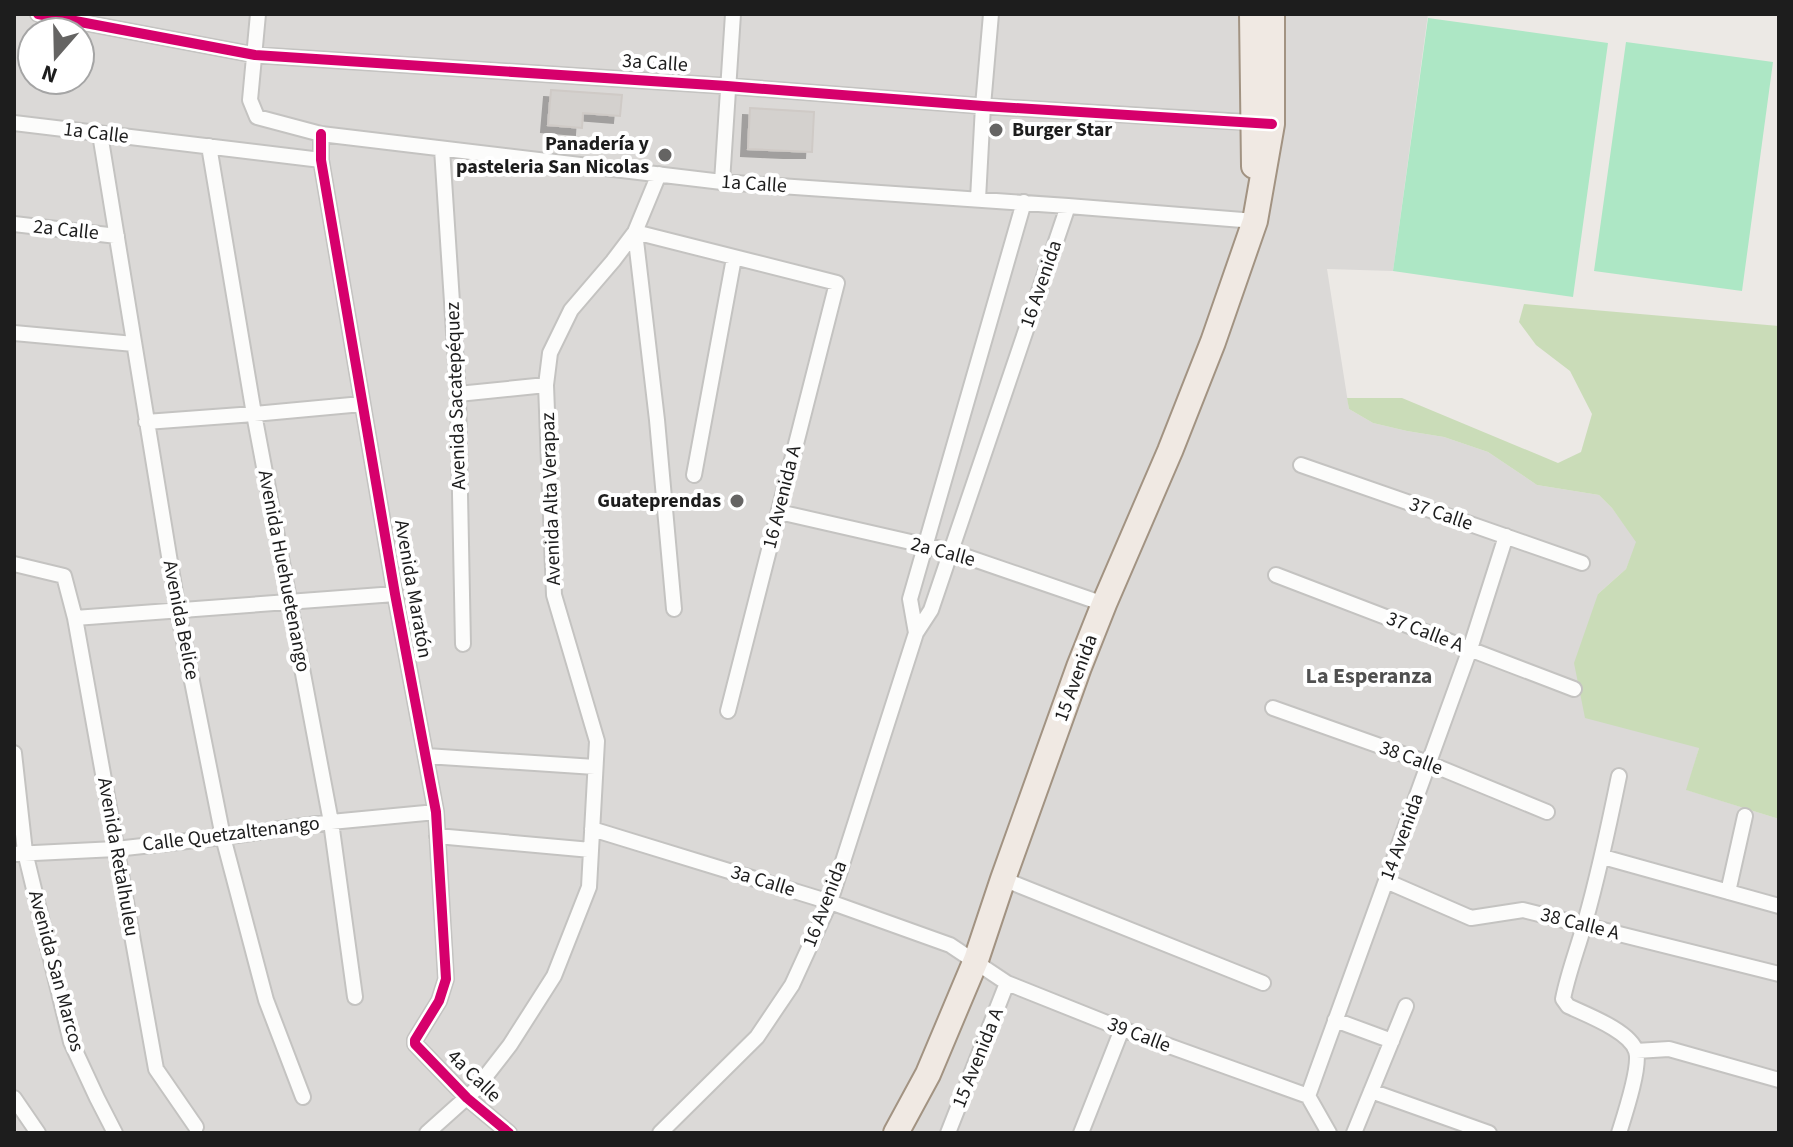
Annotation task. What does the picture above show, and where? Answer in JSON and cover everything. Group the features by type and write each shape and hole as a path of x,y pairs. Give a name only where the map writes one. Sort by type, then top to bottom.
{"main road":[{"path":"1252,14 1263,123"},
{"path":"1255,221 1272,14"},
{"name":"15 Avenida","path":"896,1133 928,1074 976,960 1079,667 1176,438 1255,221"}],"street":[{"name":"3a Calle","path":"38,14 255,55 1263,123"},
{"path":"255,55 258,14"},
{"path":"722,182 733,14"},
{"path":"978,199 991,14"},
{"name":"1a Calle","path":"255,55 250,100 257,117 321,134 722,182 1255,221"},
{"name":"1a Calle","path":"14,123 321,160"},
{"name":"Avenida Belice","path":"100,134 178,611 223,837 266,1000 303,1097"},
{"name":"Avenida Maratón","path":"321,134 321,160 362,404 436,812 446,979 439,1001 415,1044"},
{"name":"Avenida Huehuetenango","path":"209,146 254,414 331,822 355,997"},
{"name":"Avenida Sacatepéquez","path":"442,149 458,394 463,644"},
{"name":"Avenida Alta Verapaz","path":"427,1133 467,1098 510,1045 554,976 589,887 597,741 554,595 546,385 550,353 571,310 635,232 659,174"},
{"name":"16 Avenida","path":"916,633 910,599 1024,202"},
{"name":"16 Avenida","path":"660,1133 757,1037 792,985 830,902 916,633 931,610 1068,206"},
{"name":"2a Calle","path":"14,224 117,236"},
{"path":"674,609 657,420 635,232 734,258 694,475"},
{"name":"16 Avenida A","path":"728,711 837,283 734,258"},
{"path":"14,333 134,344"},
{"path":"458,394 546,385"},
{"path":"146,422 362,404"},
{"name":"37 Calle","path":"1301,465 1582,563"},
{"name":"2a Calle","path":"779,512 950,551 1104,604"},
{"name":"14 Avenida","path":"1308,1096 1470,649 1506,536"},
{"name":"Avenida Retalhuleu","path":"14,564 64,576 75,618 156,1069 196,1127"},
{"name":"37 Calle A","path":"1276,575 1574,689"},
{"path":"75,618 395,594"},
{"name":"38 Calle","path":"1273,708 1428,763 1547,812"},
{"name":"Avenida San Marcos","path":"14,753 20,853 71,1042 115,1133"},
{"path":"426,756 595,767"},
{"path":"1619,776 1603,857 1563,999 1568,1006 1622,1033 1636,1051 1637,1067 1619,1133"},
{"name":"Calle Quetzaltenango","path":"20,853 116,849 436,812"},
{"path":"1728,892 1745,816"},
{"name":"3a Calle","path":"592,829 830,902 950,945 976,960"},
{"path":"437,836 591,850"},
{"path":"1603,857 1779,906"},
{"path":"1003,879 1263,983"},
{"name":"38 Calle A","path":"1386,881 1471,918 1523,910 1779,974"},
{"name":"39 Calle","path":"976,960 1007,983 1122,1029 1308,1096"},
{"name":"15 Avenida A","path":"948,1133 1007,983"},
{"path":"1354,1133 1406,1006"},
{"path":"1335,1020 1392,1041"},
{"path":"1081,1133 1122,1029"},
{"name":"4a Calle","path":"415,1044 467,1098 509,1133"},
{"path":"1636,1051 1669,1049 1779,1080"},
{"path":"1371,1091 1489,1133"},
{"path":"1308,1096 1329,1133"},
{"path":"14,1098 38,1133"}],"shaded area":[{"path":"14,14 1428,14 1393,271 1327,269 1349,409 1373,423 1444,437 1488,452 1537,485 1599,495 1637,542 1626,569 1598,594 1699,748 1687,790 1779,819 1779,1133 14,1133"}],"green space":[{"path":"1428,18 1608,43 1573,297 1393,271"},
{"path":"1626,42 1773,62 1742,291 1594,271"},
{"path":"1524,304 1779,326 1779,819 1686,790 1699,748 1585,718 1574,663 1598,594 1626,569 1636,542 1599,495 1537,485 1488,452 1444,437 1373,423 1349,409 1347,398 1402,398 1558,463 1581,452 1592,414 1570,371 1536,345 1519,322"}],"building":[{"path":"551,90 622,95 620,116 583,113 582,128 548,125"},
{"path":"750,108 814,112 812,152 748,149"}],"cycle path":[{"path":"38,14 255,55 1272,124"},
{"path":"321,134 321,160 395,594 436,812 446,979 439,1001 415,1044 467,1098 509,1133"}],"place":[{"name":"Burger Star","path":"996,130"},
{"name":"Panadería y pasteleria San Nicolas","path":"665,155"},
{"name":"Guateprendas","path":"737,501"}],"district":[{"name":"La Esperanza","path":"1369,676"}]}
